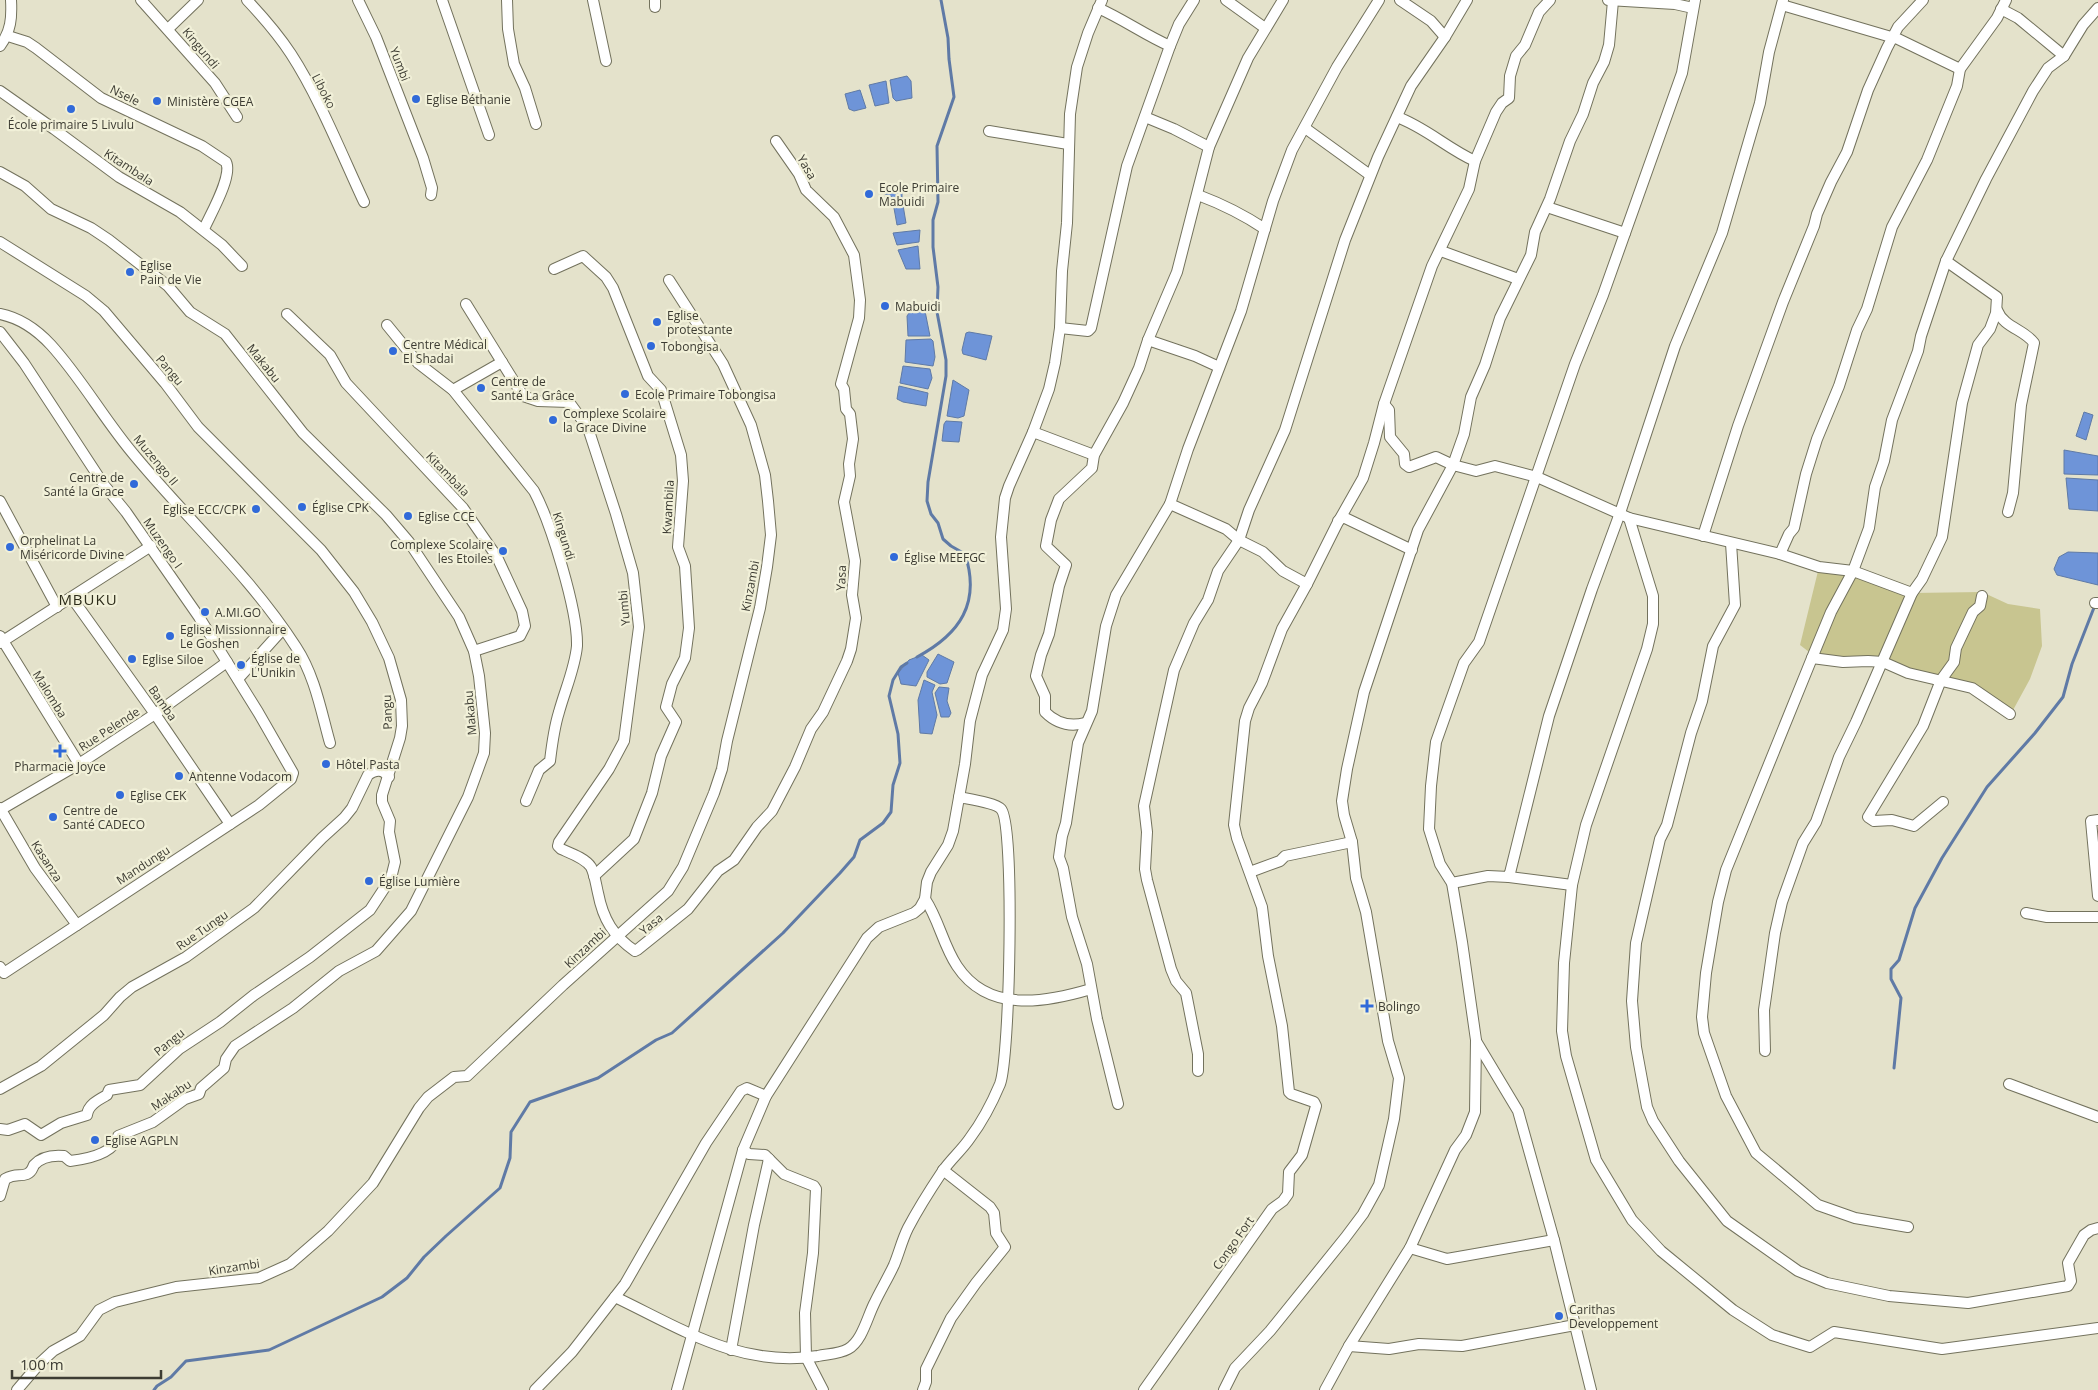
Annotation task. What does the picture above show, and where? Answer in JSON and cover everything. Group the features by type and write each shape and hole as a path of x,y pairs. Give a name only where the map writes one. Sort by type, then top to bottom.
{"street":[{"path":"0,46 8,36 11,24 11,0"},
{"name":"Kingundi","path":"141,0 215,83 237,117"},
{"path":"168,29 198,0"},
{"name":"Liboko","path":"247,0 272,27 292,56 324,117 364,202"},
{"name":"Yumbi","path":"358,0 376,37 423,158 432,188 431,195"},
{"path":"442,0 488,135"},
{"path":"507,0 508,29 514,64 525,88 536,124"},
{"path":"592,0 606,62"},
{"path":"1060,328 1088,331 1092,328 1123,181 1170,46 1179,24 1194,0"},
{"path":"1226,0 1265,28"},
{"path":"1085,723 1075,725 1052,719 1045,712 1044,696 1036,676 1049,634 1059,586 1066,565 1046,546 1051,520 1059,500 1092,468 1094,455 1123,403 1139,368 1148,340 1177,272 1209,148 1248,58 1284,0"},
{"path":"1118,1104 1087,964 1072,917 1063,868 1058,857 1066,823 1078,743 1085,723 1092,711 1106,626 1116,595 1170,504 1188,449 1241,311 1265,228 1292,150 1337,66 1379,0"},
{"path":"1400,0 1430,21 1445,38"},
{"path":"1198,1071 1198,1054 1186,993 1176,981 1171,969 1147,880 1145,861 1147,832 1144,806 1174,670 1194,623 1208,600 1218,571 1239,540 1249,510 1275,454 1293,408 1339,259 1370,175 1411,86 1445,38 1467,0"},
{"path":"1352,842 1285,856 1280,862 1250,872 1234,825 1245,721 1282,629 1363,478 1384,404 1432,266 1469,189 1475,161 1496,112 1502,102 1509,98 1510,76 1516,56 1525,44 1539,12 1550,0"},
{"path":"1224,1390 1235,1368 1270,1331 1363,1214 1379,1185 1394,1119 1400,1078 1388,1041 1366,912 1356,878 1352,842 1342,801 1346,769 1364,692 1412,550 1421,524 1453,465 1464,434 1472,394 1484,368 1500,318 1531,255 1535,232 1547,208 1570,141 1583,114 1593,83 1604,62 1609,45 1610,0 1694,4 1682,73 1625,233 1575,364 1479,642 1464,663 1436,742 1430,786 1429,829 1440,864 1452,883 1476,1040 1475,1112 1466,1135 1455,1150 1410,1248 1325,1390"},
{"path":"1703,536 1738,426 1817,214 1847,152 1868,90 1892,38 1898,27 1923,0"},
{"path":"1509,876 1549,716 1592,589 1625,515 1675,346 1722,233 1760,103 1782,2 1898,39 1960,69"},
{"path":"677,1390 744,1150 766,1096 867,938 879,927 914,913 920,908 925,899 927,882 931,872 948,845 953,831 970,721 985,664 1004,630 1006,609 1001,536 1005,498 1049,389 1060,328 1062,271 1067,223 1070,114 1077,67 1100,4 1148,36 1170,46"},
{"path":"1780,554 1789,534 1794,528 1817,439 1842,379 1857,330 1867,309 1892,227 1927,160 1956,86 1960,69 1997,18 2003,5 2064,56"},
{"path":"1908,1227 1855,1218 1818,1205 1762,1160 1756,1153 1726,1096 1704,1032 1702,1017 1706,973 1718,902 1726,870 1831,612 1853,571 1869,528 1875,487 1884,461 1892,420 1918,351 1921,336 1946,261 2018,116 2048,68 2064,56 2083,25 2098,8"},
{"name":"Nsele","path":"8,36 26,42 36,48 107,101 194,142 226,162 228,167 225,183 204,229"},
{"name":"Kitambala","path":"0,91 54,128 119,177 180,212 204,229 242,266"},
{"path":"1397,117 1410,121 1446,145 1475,161"},
{"path":"1145,118 1174,129 1209,148"},
{"path":"1305,128 1370,175"},
{"path":"989,131 1068,144"},
{"name":"Yasa","path":"616,936 632,949 637,950 688,909 718,871 734,860 757,827 776,806 811,729 834,691 851,649 856,618 852,595 855,561 844,502 850,481 851,470 849,464 853,439 850,414 846,409 844,389 840,384 859,318 860,300 857,269 852,250 834,217 806,190 797,170 776,141"},
{"name":"Makabu","path":"0,172 25,186 50,209 91,228 109,240 168,286 190,312 225,334 303,433 386,515 409,542 459,617 474,651 480,676 485,732 484,754 468,797 411,912 376,951 339,971 293,1008 235,1046 226,1059 224,1068 201,1088 199,1094 186,1099 153,1122 118,1136 116,1144 108,1151 81,1160 70,1161 64,1156 47,1157 38,1162 30,1173 25,1176 14,1174 4,1179 0,1196"},
{"path":"1198,196 1230,207 1237,214 1265,228"},
{"path":"1547,208 1625,233"},
{"name":"Pangu","path":"0,242 86,296 104,311 165,382 198,427 321,550 354,592 381,639 399,687 402,726 389,777 382,795 382,802 390,821 389,832 395,862 391,878 370,910 310,957 179,1049 140,1085 109,1090 107,1095 96,1101 88,1110 87,1115 61,1123 41,1135 25,1124 8,1130 0,1129"},
{"path":"1440,250 1518,279"},
{"name":"Kwambila","path":"554,269 584,256 606,278 613,288 648,376 661,390 681,455 683,482 678,547 685,566 689,628 684,658 672,684 666,707 676,722 661,756 652,793 634,839 594,876"},
{"path":"1765,1051 1764,1010 1775,933 1782,902 1803,843 1816,822 1839,756 1883,662 1912,592 1922,579 1942,537 1962,403 1978,345 1990,329 1997,310 1997,297 1946,261"},
{"name":"Kinzambi","path":"17,1390 47,1357 80,1336 99,1310 116,1302 176,1287 259,1278 285,1268 295,1261 328,1231 379,1176 388,1157 428,1097 454,1077 467,1076 616,936 657,901 676,881 714,794 722,769 727,741 760,608 768,567 771,535 765,476 751,425 723,364 669,280"},
{"name":"Yumbi","path":"466,304 523,396 538,401 569,402 588,428 633,573 639,627 624,741 609,769 558,846 586,862 590,867 594,876 601,908 616,936"},
{"path":"1997,310 2006,323 2030,338 2034,343 2021,405 2014,483 2008,512"},
{"name":"Muzengo II","path":"0,314 24,322 50,345 134,455 224,555 283,629 297,648 311,675 330,743"},
{"name":"Kitambala","path":"287,314 330,355 346,383 463,508 497,557 522,611 524,626 520,636 474,651"},
{"name":"Kingundi","path":"387,325 418,363 453,390 534,491 548,523 573,614 577,645 574,664 556,722 550,761 539,770 526,801"},
{"name":"Muzengo I","path":"0,332 24,363 104,485 151,546 200,617 293,776"},
{"path":"1148,340 1196,356 1219,367"},
{"path":"453,390 502,362"},
{"path":"1384,404 1389,410 1390,437 1404,454 1405,464 1409,467 1436,457 1453,465 1476,471 1495,466 1537,477 1625,515 1780,554 1819,567 1853,571 1912,592"},
{"path":"1033,432 1094,455"},
{"path":"0,501 57,607"},
{"path":"1170,504 1226,529 1239,540 1263,552 1283,571 1307,584"},
{"path":"1625,515 1652,592 1653,624 1647,649 1586,825 1572,885 1564,963 1562,1031 1566,1056 1596,1160 1632,1220 1661,1251 1734,1310 1772,1335 1810,1347 1834,1332 1942,1348 2098,1328"},
{"path":"1337,524 1341,517 1343,517 1412,550"},
{"path":"1731,543 1735,605 1713,646 1702,701 1691,733 1667,825 1660,839 1636,943 1633,970 1633,1018 1647,1107 1654,1121 1679,1161 1727,1221 1790,1267 1827,1283 1889,1296 1964,1303 2068,1286 2070,1281 2068,1263 2084,1235 2098,1228"},
{"path":"1,640 72,598 151,546"},
{"path":"1943,802 1914,826 1892,820 1874,821 1868,819 1923,726 1941,680 1954,662 1956,648 1973,612 1980,606 1982,596"},
{"name":"Bamba","path":"72,598 155,714 230,824"},
{"path":"238,680 283,629"},
{"name":"Malomba","path":"1,640 79,764"},
{"path":"1812,658 1843,662 1868,660 1883,662 1908,673 1972,688 2010,714"},
{"name":"Rue Pelende","path":"0,809 79,764 155,714 227,662"},
{"name":"Rue Tungu","path":"0,1089 41,1066 104,1016 120,997 132,987 186,957 254,908 344,818 352,808 368,775 372,771 381,770 389,777"},
{"name":"Mandungu","path":"2,970 77,926 151,874 259,805 293,776"},
{"path":"615,1296 693,1336 731,1350 776,1359 806,1357 847,1349 858,1338 894,1265 909,1227 943,1170 970,1139 1000,1082 1005,1060 1009,1001 1010,920 1003,812 998,806 959,797"},
{"name":"Kasanza","path":"0,809 35,868 77,926"},
{"path":"2098,820 2091,821 2098,896"},
{"name":"Congo Fort","path":"1144,1390 1272,1209 1286,1198 1288,1194 1289,1172 1302,1155 1315,1103 1289,1092 1282,1026 1268,956 1262,907 1250,872"},
{"path":"1452,883 1488,876 1509,876 1572,885"},
{"path":"925,899 933,912 956,965 966,977 982,990 1009,1001 1063,997 1091,989"},
{"path":"2026,913 2047,917 2098,917"},
{"path":"1476,1040 1518,1111 1554,1240 1591,1390"},
{"path":"2009,1084 2098,1117"},
{"path":"535,1390 572,1352 615,1296 640,1259 706,1142 742,1091 746,1088 766,1096"},
{"path":"744,1150 750,1154 765,1155 784,1174 814,1186 816,1189 813,1253 805,1313 806,1357 823,1390"},
{"path":"731,1350 754,1225 769,1159"},
{"path":"923,1390 926,1382 926,1369 951,1318 1005,1247 996,1233 993,1210 943,1170"},
{"path":"1410,1248 1447,1259 1554,1240"},
{"path":"1350,1346 1389,1349 1416,1344 1462,1346 1575,1325"}],"shaded area":[{"path":"1819,567 1912,593 1982,592 2008,604 2040,609 2042,646 2030,679 2012,712 1990,698 1924,673 1813,655 1800,645"}],"water":[{"path":"907,76 911,81 912,98 896,101 893,98 890,80"},
{"path":"886,81 889,103 875,106 869,85"},
{"path":"860,90 866,108 854,111 849,109 845,94"},
{"path":"902,184 902,199 906,223 897,225 892,197 883,193 882,189"},
{"path":"920,230 919,242 897,245 893,233"},
{"path":"918,246 920,269 906,269 898,250"},
{"path":"911,310 925,311 930,336 908,336 907,316"},
{"path":"966,333 992,336 986,360 963,354 962,350"},
{"path":"931,339 933,341 935,357 933,366 905,362 906,340"},
{"path":"903,366 930,369 932,378 928,389 900,383"},
{"path":"953,380 969,390 964,416 958,418 947,416"},
{"path":"899,386 928,393 926,406 903,402 897,399"},
{"path":"2084,412 2093,415 2086,440 2076,436"},
{"path":"946,421 962,422 959,442 942,441"},
{"path":"2064,450 2098,456 2098,475 2064,474"},
{"path":"2066,478 2098,480 2098,511 2069,509"},
{"path":"2068,552 2098,553 2098,585 2057,575 2054,569 2059,557"},
{"path":"938,654 954,662 947,683 940,684 927,677 927,672"},
{"path":"922,655 929,660 916,686 901,684 898,673 909,660"},
{"path":"924,680 935,685 932,692 937,715 932,734 920,733 918,700"},
{"path":"939,687 949,688 947,701 951,713 949,717 941,717 935,693"}],"waterway":[{"path":"917,657 945,638 955,627 963,615 968,602 970,588 965,554 943,539 938,523 931,514 927,501 928,482 946,376 946,360 937,312 938,287 933,247 933,220 938,202 937,146 954,97 948,38 941,0"},
{"path":"1894,1068 1901,998 1891,979 1891,969 1899,960 1915,908 1942,858 1987,787 2035,733 2063,697 2072,664 2095,605"},
{"path":"154,1390 171,1377 186,1361 269,1350 382,1297 407,1278 424,1257 500,1188 510,1158 511,1132 530,1102 598,1078 656,1040 672,1033 783,933 854,857 860,840 883,823 891,812 893,785 900,763 898,734 889,696 893,680 901,667 907,663"}],"place":[{"name":"Eglise Béthanie","path":"416,99"},
{"name":"Ministère CGEA","path":"157,101"},
{"name":"École primaire 5 Livulu","path":"71,109"},
{"name":"Ecole Primaire Mabuidi","path":"869,194"},
{"name":"Eglise Pain de Vie","path":"130,272"},
{"name":"Mabuidi","path":"885,306"},
{"name":"Eglise protestante","path":"657,322"},
{"name":"Tobongisa","path":"651,346"},
{"name":"Centre Médical El Shadai","path":"393,351"},
{"name":"Centre de Santé La Grâce","path":"481,388"},
{"name":"Ecole Primaire Tobongisa","path":"625,394"},
{"name":"Complexe Scolaire la Grace Divine","path":"553,420"},
{"name":"Centre de Santé la Grace","path":"134,484"},
{"name":"Église CPK","path":"302,507"},
{"name":"Eglise ECC/CPK","path":"256,509"},
{"name":"Eglise CCE","path":"408,516"},
{"name":"Orphelinat La Miséricorde Divine","path":"10,547"},
{"name":"Complexe Scolaire les Etoiles","path":"503,551"},
{"name":"Église MEEFGC","path":"894,557"},
{"name":"A.MI.GO","path":"205,612"},
{"name":"Eglise Missionnaire Le Goshen","path":"170,636"},
{"name":"Eglise Siloe","path":"132,659"},
{"name":"Église de L'Unikin","path":"241,665"},
{"name":"Pharmacie Joyce","path":"60,751"},
{"name":"Hôtel Pasta","path":"326,764"},
{"name":"Antenne Vodacom","path":"179,776"},
{"name":"Eglise CEK","path":"120,795"},
{"name":"Centre de Santé CADECO","path":"53,817"},
{"name":"Église Lumière","path":"369,881"},
{"name":"Bolingo","path":"1367,1006"},
{"name":"Eglise AGPLN","path":"95,1140"},
{"name":"Carithas Developpement","path":"1559,1316"}],"district":[{"name":"MBUKU","path":"88,599"}]}
